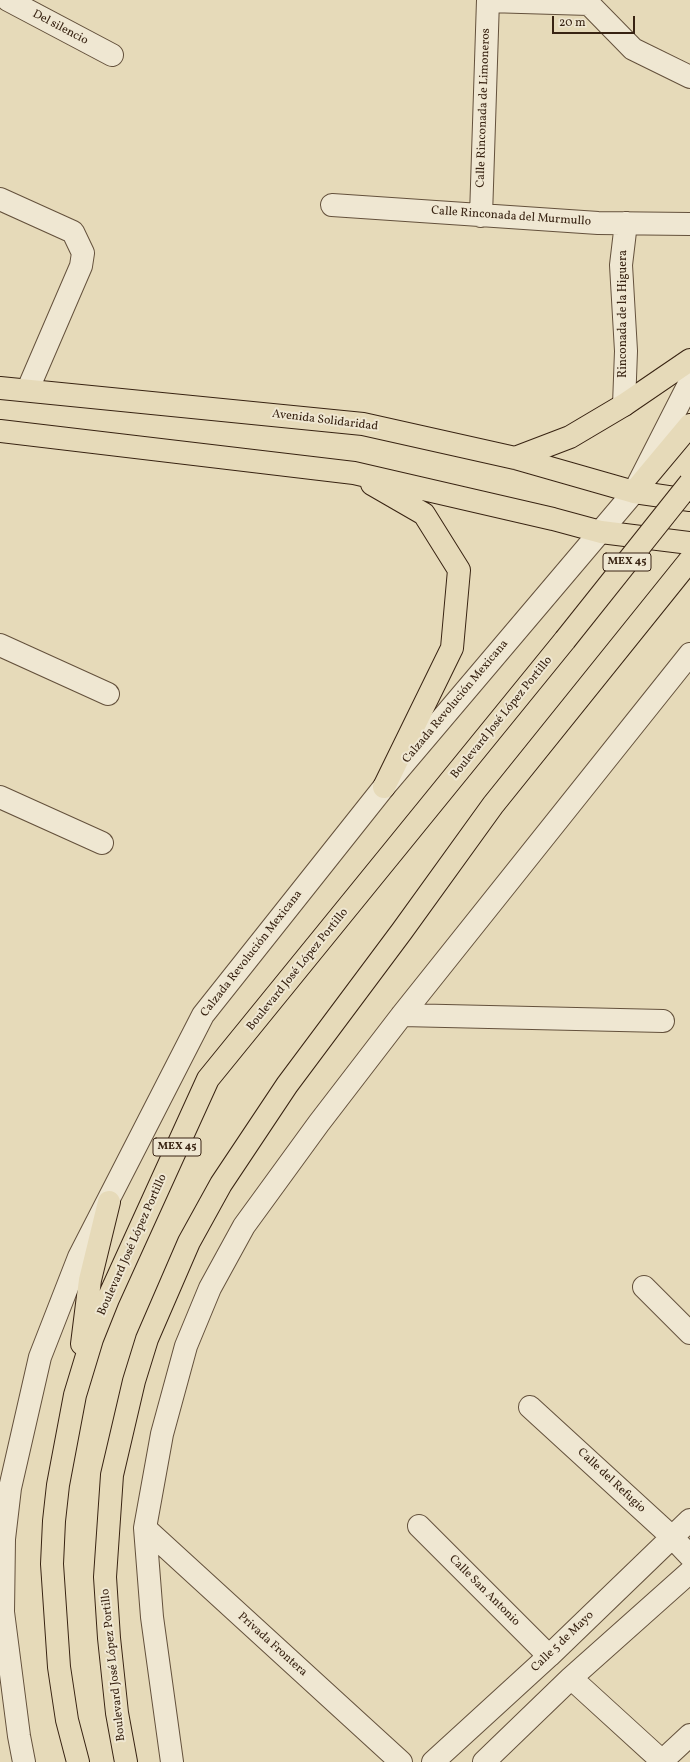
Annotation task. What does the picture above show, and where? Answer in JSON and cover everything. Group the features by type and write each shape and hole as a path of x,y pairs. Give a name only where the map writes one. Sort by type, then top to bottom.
{"main road":[{"path":"515,458 570,437 624,405 690,360"},
{"name":"Avenida Solidaridad","path":"0,388 28,389 363,424 515,458 634,492 690,500"},
{"path":"634,492 690,425"},
{"path":"0,431 354,473 553,519 601,532 690,543"},
{"path":"354,473 424,514 459,570 452,648 384,786"},
{"name":"Boulevard José López Portillo","path":"78,1762 67,1720 59,1667 52,1564 58,1485 75,1395 92,1339 108,1300 208,1079 565,640 690,483"},
{"name":"Boulevard José López Portillo","path":"126,1762 115,1691 105,1577 112,1475 134,1381 169,1285 189,1242 221,1184 287,1085 402,932 493,805 608,660 690,560"},
{"path":"75,1395 90,1280 109,1202"}],"street":[{"name":"Del silencio","path":"8,0 112,56"},
{"path":"488,1 589,4 633,49 690,77"},
{"name":"Calle Rinconada de Limoneros","path":"481,216 488,1"},
{"path":"0,199 73,232 83,253 81,266 28,389"},
{"name":"Calle Rinconada del Murmullo","path":"332,205 481,216 626,223 690,224"},
{"name":"Rinconada de la Higuera","path":"624,405 626,351 621,265 626,223"},
{"name":"Calzada Revolución Mexicana","path":"24,1762 19,1736 4,1612 2,1539 5,1488 40,1357 79,1257 109,1202 203,1015 384,786 634,492 690,382"},
{"path":"0,645 108,694"},
{"path":"172,1762 152,1616 145,1528 162,1434 186,1346 210,1288 244,1226 319,1122 402,1015 690,654"},
{"path":"0,797 102,843"},
{"path":"402,1015 663,1021"},
{"path":"644,1287 690,1333"},
{"name":"Calle del Refugio","path":"530,1407 672,1537 690,1556"},
{"name":"Calle 5 de Mayo","path":"433,1762 549,1656 690,1520"},
{"name":"Calle San Antonio","path":"420,1526 549,1656"},
{"name":"Privada Frontera","path":"145,1528 400,1762"},
{"path":"484,1762 571,1678 690,1572"},
{"path":"571,1678 661,1762 690,1735"}]}
